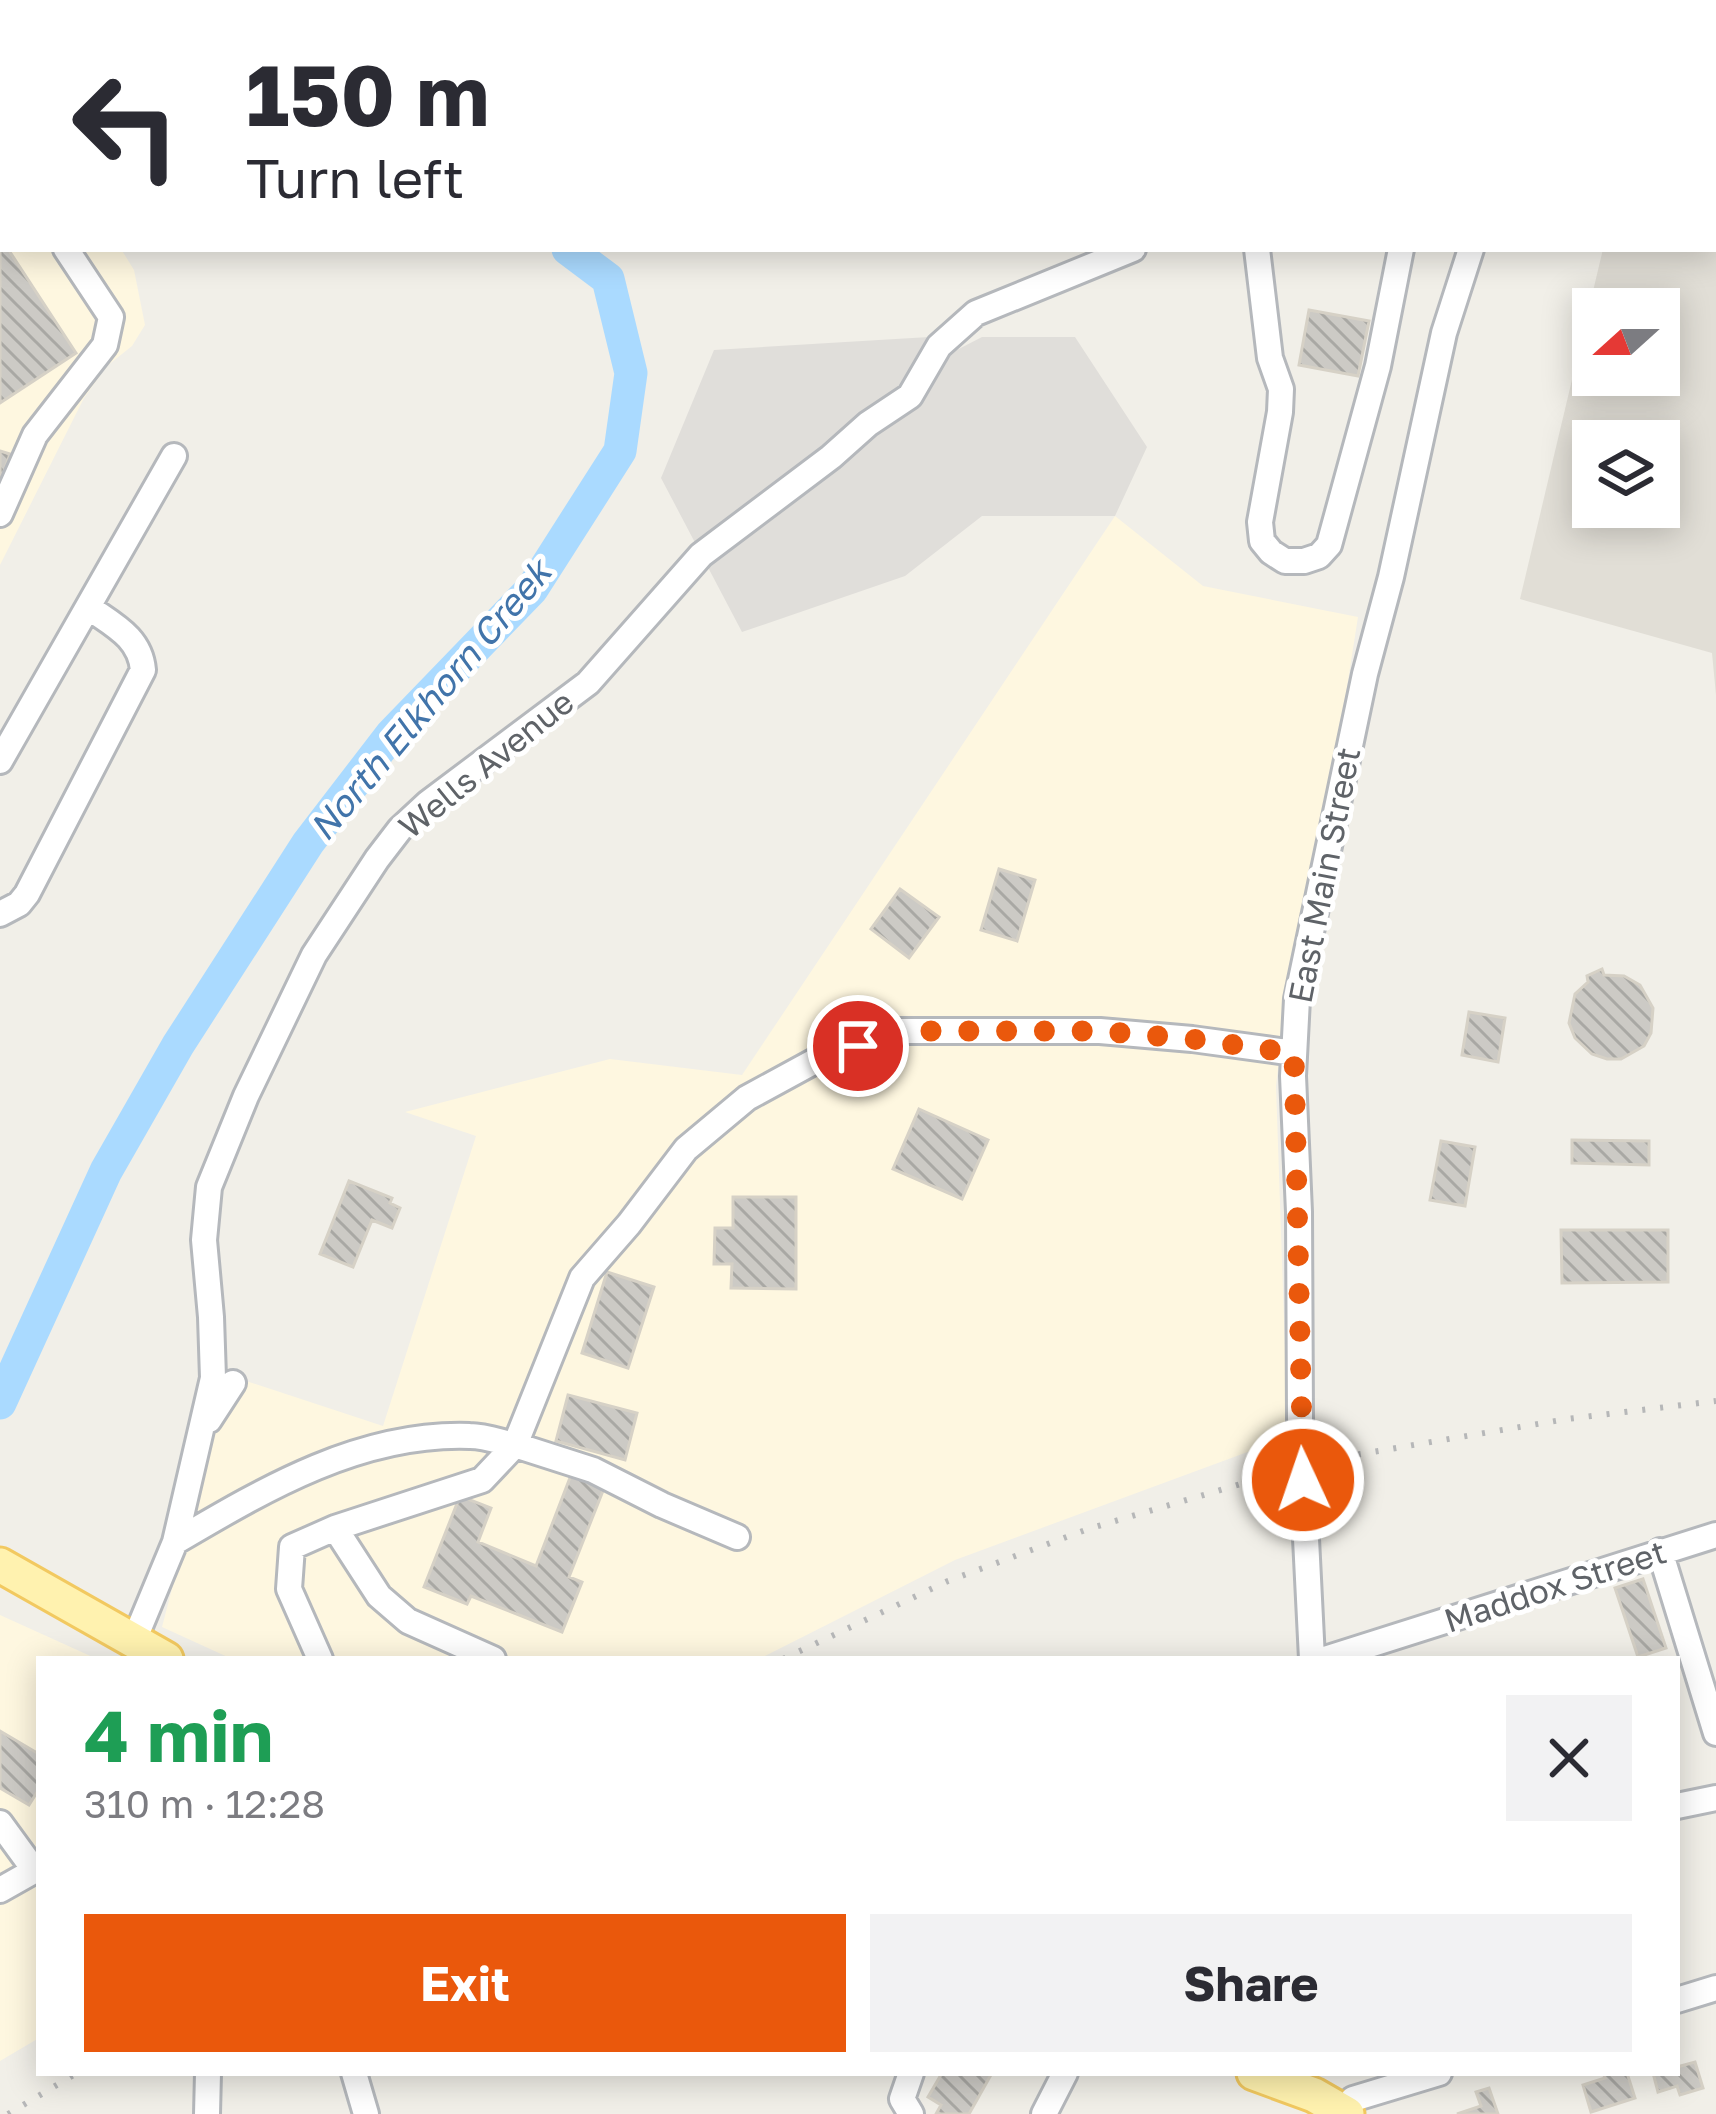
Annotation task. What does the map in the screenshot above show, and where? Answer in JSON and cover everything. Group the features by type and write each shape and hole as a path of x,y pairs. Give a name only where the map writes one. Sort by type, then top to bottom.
{"main road":[{"path":"0,1565 160,1656"},
{"path":"1262,2076 1351,2109"}],"street":[{"path":"0,514 35,435 105,345 111,317 68,252"},
{"name":"Wells Avenue","path":"133,1642 175,1542 213,1378 204,1240 209,1187 246,1096 314,955 400,829 588,683 701,554 910,396 939,346 976,313 1126,252"},
{"path":"1256,252 1270,358 1281,389 1260,522 1262,542 1285,561 1304,562 1329,545 1378,366 1400,252"},
{"name":"East Main Street","path":"1312,1656 1300,1418 1297,999 1365,674 1444,333 1470,252"},
{"path":"0,761 174,455"},
{"path":"0,914 20,904 27,894 143,670 136,644 88,607"},
{"path":"319,1656 289,1589 292,1547 335,1528 482,1480 515,1445 582,1278 686,1149 747,1098 815,1061 900,1031 1100,1031 1294,1053"},
{"path":"200,1432 233,1383"},
{"path":"175,1542 310,1468 362,1450 424,1438 474,1436 593,1470 737,1537"},
{"path":"335,1528 379,1596 408,1621 486,1656"},
{"name":"Maddox Street","path":"1334,1656 1716,1535"},
{"path":"1660,1551 1689,1688 1716,1733"},
{"path":"1680,1805 1716,1798"},
{"path":"0,1822 36,1868"},
{"path":"0,1890 36,1870"},
{"path":"1680,1999 1716,1988"},
{"path":"208,2076 208,2114"},
{"path":"354,2076 366,2114"},
{"path":"910,2076 902,2098 911,2114"},
{"path":"1045,2114 1064,2076"},
{"path":"1350,2076 1351,2109 1432,2076"}],"shaded area":[{"path":"0,252 123,252 134,270 145,325 84,398 0,565"},
{"path":"1602,252 1716,252 1716,695 1712,653 1520,599 1572,380 1572,396 1680,396 1680,288 1594,288"},
{"path":"929,337 949,354 982,337 1075,337 1147,447 1115,516 982,516 905,576 742,632 661,478 714,350"},
{"path":"1115,516 1203,586 1358,617 1338,744 1291,956 1276,1086 1288,1437 955,1560 765,1656 225,1656 162,1627 228,1375 383,1426 476,1136 405,1112 610,1059 742,1075"},
{"path":"0,1615 90,1656 36,1656 36,2040 0,2061"}],"building":[{"path":"0,252 10,252 76,353 0,403"},
{"path":"1309,310 1369,321 1358,376 1299,365"},
{"path":"0,451 10,454 0,483"},
{"path":"999,869 1035,880 1017,941 981,930"},
{"path":"900,889 939,917 909,958 871,929"},
{"path":"1602,969 1604,975 1624,976 1640,985 1653,1008 1651,1033 1644,1046 1621,1059 1592,1054 1575,1038 1569,1023 1575,994 1588,982 1587,976"},
{"path":"1469,1012 1505,1018 1498,1062 1462,1055"},
{"path":"919,1109 988,1140 962,1199 893,1169"},
{"path":"1572,1140 1649,1141 1649,1165 1572,1163"},
{"path":"1441,1141 1475,1147 1465,1206 1430,1200"},
{"path":"349,1181 392,1198 390,1203 400,1208 392,1228 372,1220 353,1267 320,1254"},
{"path":"733,1197 796,1197 796,1289 731,1288 732,1264 714,1264 715,1228 733,1228"},
{"path":"1561,1230 1668,1230 1668,1282 1562,1283"},
{"path":"607,1272 654,1287 628,1368 582,1353"},
{"path":"568,1395 637,1413 625,1460 556,1441"},
{"path":"573,1470 606,1483 569,1577 582,1582 562,1632 471,1596 467,1604 424,1587 460,1496 491,1508 478,1542 536,1566"},
{"path":"1643,1579 1666,1648 1638,1656 1615,1588"},
{"path":"0,1731 36,1752 36,1794 29,1805 0,1788"},
{"path":"1695,2062 1703,2088 1680,2095 1677,2086 1658,2092 1654,2076 1680,2076 1680,2066"},
{"path":"940,2076 990,2076 969,2114 936,2114 941,2105 928,2097"},
{"path":"1628,2076 1635,2098 1591,2112 1583,2085"},
{"path":"1489,2088 1498,2114 1457,2114 1481,2106 1476,2092"}],"waterway":[{"name":"North Elkhorn Creek","path":"0,1403 106,1171 178,1045 308,843 391,735 532,589 620,451 631,373 608,279 572,252"}],"railway":[{"path":"789,1656 948,1581 1088,1529 1319,1461 1567,1419 1716,1401"},
{"path":"8,2114 72,2076"}],"route":[{"path":"858,1046 900,1031 1100,1031 1294,1053 1303,1480"}]}
